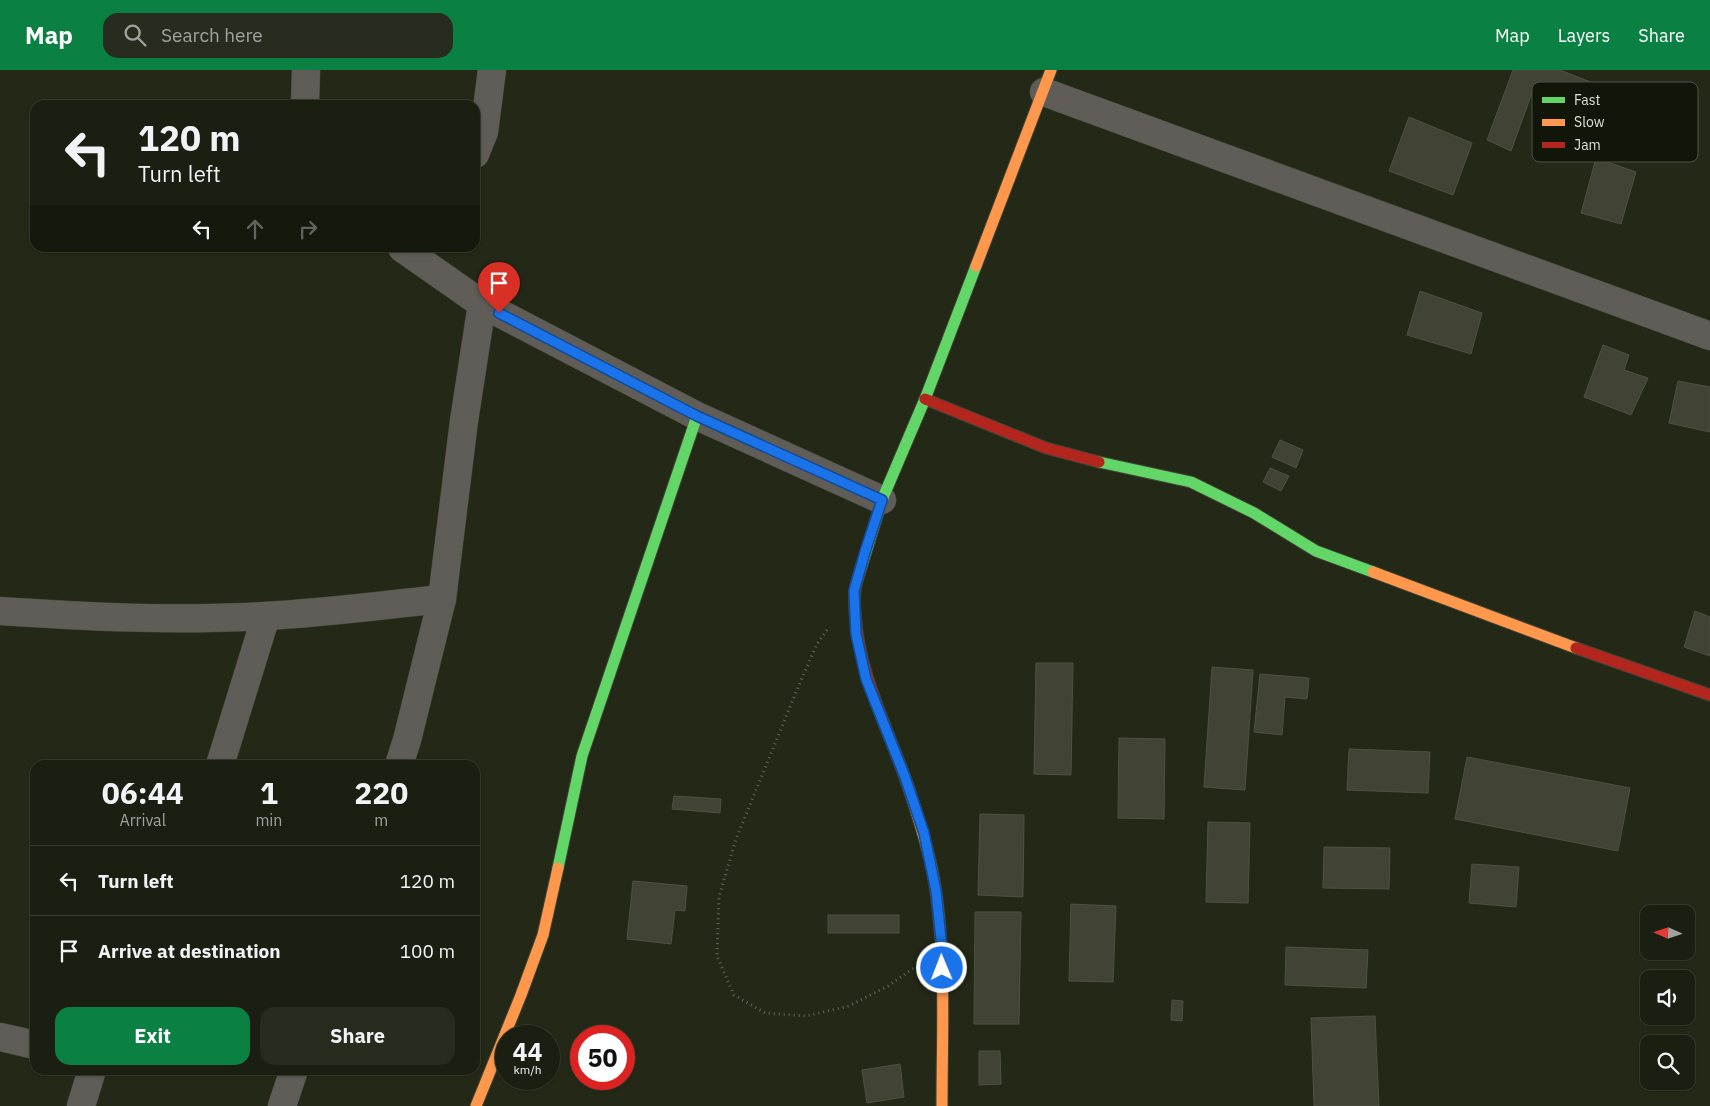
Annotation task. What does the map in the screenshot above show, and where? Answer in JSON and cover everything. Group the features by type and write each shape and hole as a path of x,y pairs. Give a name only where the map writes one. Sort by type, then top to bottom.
{"street":[{"path":"305,100 306,70"},
{"path":"480,142 484,132 492,70"},
{"path":"942,1106 942,949 936,891 924,833 905,777 866,679 856,634 854,591 882,500 925,399 1048,81 1710,336"},
{"path":"419,252 482,304 697,416 882,500"},
{"path":"401,760 442,599 464,422 482,304"},
{"path":"925,399 1046,448 1191,482 1254,513 1316,551 1585,651 1710,695"},
{"path":"476,1106 543,936 582,756 697,416"},
{"path":"0,611 92,618 170,619 266,616 442,599"},
{"path":"222,760 266,616"},
{"path":"0,1037 30,1044"},
{"path":"81,1106 90,1075"},
{"path":"282,1106 292,1075"}],"path":[{"path":"828,629 818,644 799,685 736,839 719,897 717,956 734,995 766,1013 806,1016 849,1006 888,986 942,949"}],"building":[{"path":"1513,70 1560,70 1590,82 1532,82 1532,93 1511,151 1487,140"},
{"path":"1409,117 1472,143 1453,195 1389,171"},
{"path":"1595,162 1607,162 1636,172 1621,224 1581,213"},
{"path":"1420,291 1482,313 1471,354 1407,335"},
{"path":"1603,345 1629,355 1624,370 1648,378 1631,415 1584,397"},
{"path":"1678,381 1710,387 1710,432 1669,423"},
{"path":"1280,440 1303,450 1296,468 1272,457"},
{"path":"1270,468 1289,476 1281,491 1263,482"},
{"path":"1695,611 1710,617 1710,656 1684,647"},
{"path":"1036,663 1073,663 1071,775 1034,774"},
{"path":"1212,667 1253,670 1245,790 1204,787"},
{"path":"1260,674 1309,678 1307,699 1285,697 1282,735 1254,732"},
{"path":"1119,738 1165,739 1164,819 1118,818"},
{"path":"1349,749 1430,752 1428,793 1347,790"},
{"path":"1467,757 1630,788 1618,851 1455,819"},
{"path":"674,796 721,799 720,813 672,809"},
{"path":"980,814 1024,815 1023,897 978,895"},
{"path":"1208,822 1250,823 1248,903 1206,902"},
{"path":"1324,847 1390,848 1389,889 1323,888"},
{"path":"1472,864 1519,867 1516,907 1469,903"},
{"path":"633,881 687,886 685,911 675,910 671,944 627,939"},
{"path":"1071,904 1116,906 1113,982 1069,981"},
{"path":"975,912 1021,912 1019,1024 974,1024"},
{"path":"828,915 899,915 899,933 828,933"},
{"path":"1286,947 1368,950 1366,988 1285,985"},
{"path":"1172,1000 1183,1001 1182,1021 1171,1020"},
{"path":"1375,1016 1379,1106 1314,1106 1311,1018"},
{"path":"979,1051 1000,1051 1001,1084 979,1085"},
{"path":"900,1064 904,1097 867,1103 862,1070"}],"traffic: fast":[{"path":"857,581 882,500 925,399 976,266"},
{"path":"558,868 582,756 697,416"},
{"path":"1099,462 1191,482 1254,513 1316,551 1373,572"}],"traffic: slow":[{"path":"976,266 1051,70"},
{"path":"1373,572 1576,648"},
{"path":"909,789 931,866 939,919 943,999 942,1106"},
{"path":"476,1106 543,935 558,868"}],"traffic: jam":[{"path":"925,399 1046,448 1099,462"},
{"path":"857,581 855,608 857,635 862,658 868,680 909,789"},
{"path":"1576,648 1710,695"}],"route":[{"path":"499,313 697,416 882,500 854,591 856,634 866,679 905,777 924,833 936,891 942,968"}]}
